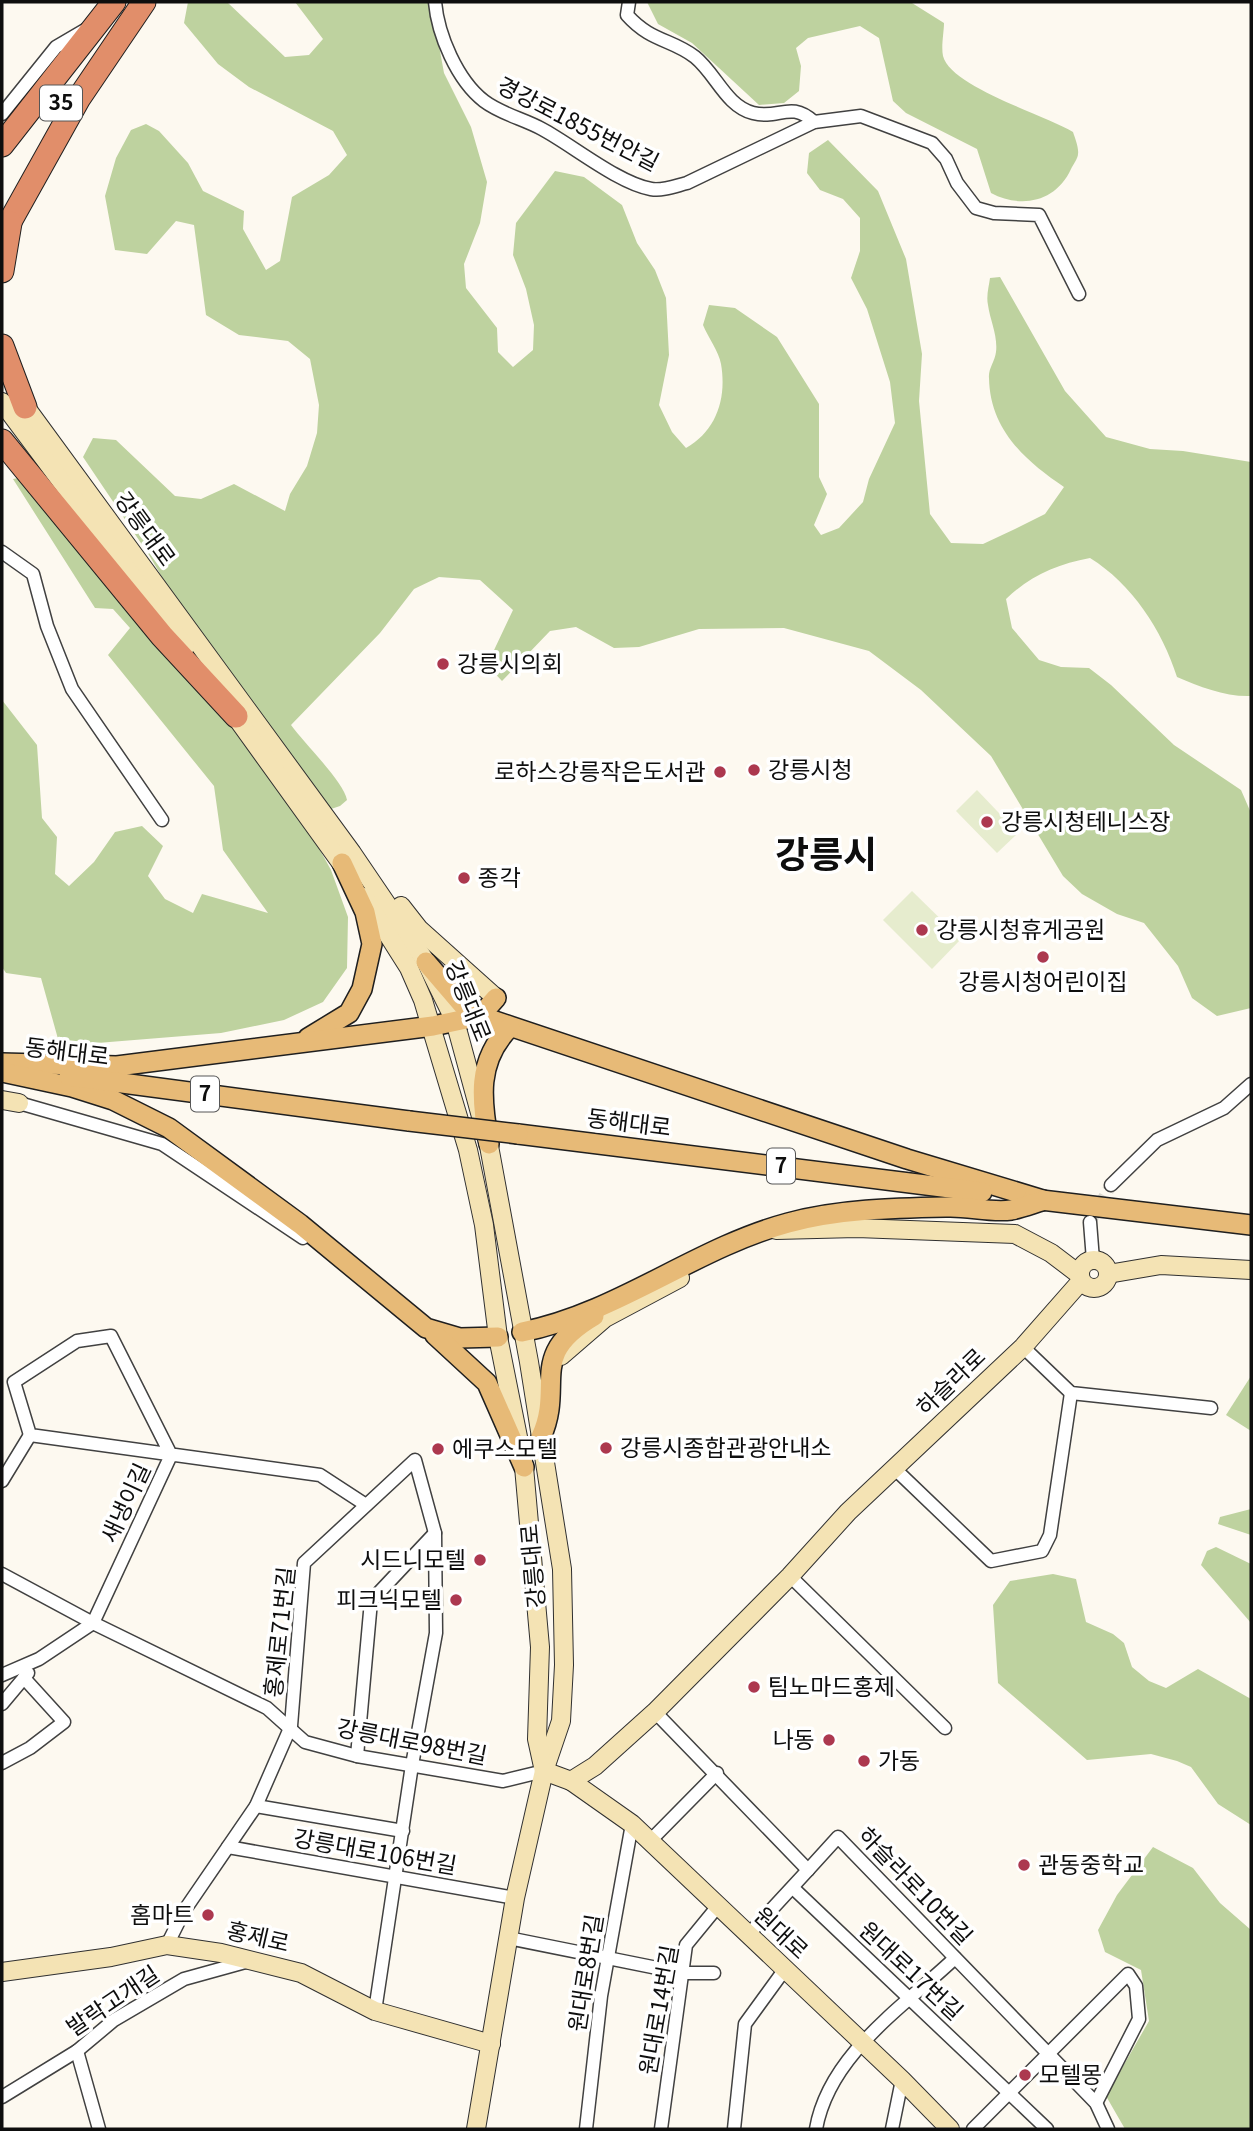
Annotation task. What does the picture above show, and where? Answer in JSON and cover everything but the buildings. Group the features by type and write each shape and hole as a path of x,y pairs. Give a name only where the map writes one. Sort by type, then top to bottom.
{"highway":[{"path":"2,145 94,24 114,2"},
{"name":"35","path":"4,222 90,54 126,2"},
{"path":"2,271 4,222 79,98 144,2"},
{"path":"2,346 25,407"},
{"path":"2,441 162,636 236,716"}],"main road":[{"path":"294,1045 349,1013 362,989 372,944 365,912 347,858"},
{"path":"426,962 463,1004 480,1016"},
{"path":"480,1016 496,998"},
{"path":"2,1068 117,1066 433,1026 480,1016 516,1022 560,1041 907,1159 1043,1200"},
{"path":"489,1144 482,1104 484,1074 496,1041 516,1022"},
{"path":"2,1068 113,1100 169,1128 300,1224 426,1328 487,1383 524,1467"},
{"name":"동해대로","path":"2,1068 1251,1225"},
{"path":"541,1437 550,1417 550,1360 578,1325 630,1294 735,1239 790,1222 865,1211 950,1206 1011,1210 1043,1200"},
{"path":"522,1332 545,1328 630,1294"},
{"path":"426,1328 460,1338 498,1338"}],"street":[{"name":"경강로1855번안길","path":"435,2 439,25 449,52 483,100 542,129 649,189 666,189 687,183 814,121 861,116 932,143 946,159 957,183 976,208 994,213 1039,215 1079,294"},
{"path":"629,2 627,15 638,27 659,41 695,57 736,105 753,113 797,111 814,121"},
{"path":"2,114 56,47 94,24"},
{"name":"강릉대로","path":"2,373 347,858 409,968 433,1026 468,1150 484,1225 498,1338 524,1467 540,1647 537,1740 544,1771"},
{"name":"강릉대로","path":"2,402 236,716 426,962 455,1021 489,1144 562,1569 564,1665 561,1721 544,1771 514,1898 476,2129"},
{"path":"2,552 33,574 47,626 72,689 162,820"},
{"path":"347,858 377,877 419,929 496,998"},
{"path":"1111,1185 1157,1140 1224,1108 1251,1084"},
{"path":"10,1101 162,1144 292,1230 479,1375"},
{"path":"1090,1222 1093,1260"},
{"path":"550,1366 605,1318 761,1235 776,1230 857,1228 1015,1234 1051,1253 1089,1287 1098,1288 1105,1282 1108,1274 1105,1266 1093,1260"},
{"path":"735,1239 761,1235"},
{"path":"1081,1278 1085,1264 1093,1260"},
{"path":"1108,1274 1161,1265 1251,1270"},
{"name":"하슬라로","path":"571,1781 595,1766 655,1712 790,1576 848,1512 1023,1348 1081,1278"},
{"path":"498,1338 522,1332"},
{"name":"새냉이길","path":"30,1435 14,1382 78,1341 111,1336 171,1455 93,1623"},
{"path":"1023,1348 1071,1393 1211,1408"},
{"path":"895,1469 991,1561 1042,1551 1050,1535 1071,1393"},
{"path":"3,1478 30,1435 320,1475 366,1505"},
{"name":"홍제로71번길","path":"167,1945 184,1911 256,1806 291,1726 304,1563 415,1460 435,1533"},
{"path":"357,1756 371,1601 435,1533"},
{"path":"375,2011 412,1765 436,1633 435,1533"},
{"name":"강릉대로98번길","path":"2,1574 93,1623 267,1709 291,1726 305,1741 357,1756 503,1781 544,1771"},
{"path":"790,1576 945,1728"},
{"path":"2,1675 39,1659 93,1623"},
{"path":"2,1704 39,1659"},
{"path":"2,1763 30,1748 64,1722 24,1678"},
{"path":"655,1712 717,1773 808,1870 747,1935"},
{"name":"원대로","path":"544,1771 571,1781 632,1824 902,2080 950,2129"},
{"path":"649,1842 717,1773"},
{"path":"256,1806 402,1831"},
{"name":"원대로8번길","path":"586,2129 608,1959 632,1824"},
{"name":"하슬라로10번길","path":"808,1870 838,1837 1096,2103 1108,2129"},
{"name":"강릉대로106번길","path":"228,1847 395,1879 514,1898"},
{"name":"원대로17번길","path":"793,1888 1047,2129"},
{"name":"원대로14번길","path":"661,2129 686,1945 718,1906"},
{"path":"508,1938 682,1973 714,1973"},
{"name":"홍제로","path":"2,1972 111,1957 167,1945 256,1959 301,1973 375,2011 491,2044"},
{"path":"816,2129 820,2105 862,2042 955,1958"},
{"name":"발락고개길","path":"2,2097 77,2050 114,2020 184,1979 256,1959"},
{"path":"734,2129 745,2024 785,1969"},
{"path":"974,2129 1128,1974 1136,1986 1139,2019 1096,2103"},
{"path":"77,2050 99,2129"},
{"path":"892,2129 902,2080"}],"green space":[{"path":"188,2 227,2 285,57 309,55 323,39 295,2 431,2 444,73 471,127 487,182 480,223 464,264 466,288 497,328 498,352 513,367 533,350 534,325 526,289 513,255 516,223 555,171 584,177 622,205 637,243 655,270 666,298 669,355 659,405 672,432 686,448 705,433 712,423 722,390 721,364 703,325 709,305 735,308 777,337 819,404 819,477 827,494 814,525 821,535 839,528 863,502 869,479 895,423 890,382 867,309 851,278 860,251 860,218 843,199 820,190 807,173 809,153 828,140 878,191 906,259 922,354 919,401 930,514 951,543 983,544 1015,529 1045,514 1064,487 1023,454 1012,442 996,413 989,378 996,346 987,302 990,278 1000,277 1065,391 1106,437 1150,449 1183,451 1251,462 1251,696 1223,693 1177,677 1163,642 1144,610 1119,581 1090,558 1045,572 1006,599 1012,628 1039,660 1061,667 1089,668 1111,685 1174,745 1241,790 1251,813 1251,1008 1217,1016 1192,998 1178,966 1144,923 1117,914 1082,894 1063,876 991,756 921,690 869,651 784,628 699,629 639,647 614,648 576,627 550,631 502,681 487,665 513,610 480,580 439,577 414,589 380,633 291,725 339,783 347,800 340,806 322,812 193,630 149,555 83,457 93,438 116,440 175,496 201,499 234,484 285,511 290,494 307,466 317,433 319,405 310,359 288,341 239,335 206,315 194,225 176,221 147,254 115,250 105,196 116,158 131,130 146,124 159,131 188,163 203,191 244,211 243,229 266,270 280,261 292,197 329,175 347,155 333,131 249,87 218,64 184,23"},
{"path":"647,2 912,3 944,23 942,52 950,67 980,89 1073,132 1078,149 1077,157 1064,180 1047,195 1026,201 1002,198 991,193 977,149 906,113 893,101 879,38 860,26 808,38 796,48 801,66 799,91 784,103 759,105 692,43 658,24"},
{"path":"23,477 127,589 305,823 331,870 348,917 347,968 323,1002 284,1020 221,1033 60,1046 41,978 6,973 2,967 2,700 37,745 42,818 57,837 55,874 69,886 94,862 115,832 142,826 163,846 148,876 165,899 193,913 202,894 268,913 223,850 214,786 108,655 130,628 113,609 95,608 13,479"},
{"name":"강릉시청테니스장","path":"977,790 1018,833 997,853 956,811"},
{"name":"강릉시청휴게공원","path":"912,891 961,939 932,969 883,920"},
{"path":"1251,1376 1251,1431 1226,1415"},
{"path":"1251,1509 1251,1535 1218,1524 1220,1517"},
{"path":"1216,1547 1251,1564 1251,1623 1201,1565 1207,1551"},
{"path":"1053,1574 1076,1579 1086,1622 1113,1634 1124,1643 1132,1667 1149,1681 1166,1688 1198,1669 1251,1699 1251,1825 1218,1804 1191,1767 1177,1761 1151,1754 1087,1760 998,1683 993,1605 1010,1581"},
{"path":"1153,1847 1193,1868 1220,1903 1251,1930 1251,2129 1125,2129 1106,2096 1149,2021 1141,1970 1105,1952 1098,1930 1117,1895"}],"tunnel":[{"path":"1090,1222 1111,1185"}],"place":[{"name":"강릉시의회","path":"443,664"},
{"name":"강릉시청","path":"754,770"},
{"name":"로하스강릉작은도서관","path":"720,772"},
{"name":"강릉시청테니스장","path":"987,822"},
{"name":"종각","path":"464,878"},
{"name":"강릉시청휴게공원","path":"922,930"},
{"name":"강릉시청어린이집","path":"1043,957"},
{"name":"강릉시종합관광안내소","path":"606,1448"},
{"name":"에쿠스모텔","path":"438,1449"},
{"name":"시드니모텔","path":"480,1560"},
{"name":"피크닉모텔","path":"456,1600"},
{"name":"팀노마드홍제","path":"754,1687"},
{"name":"나동","path":"829,1740"},
{"name":"가동","path":"864,1761"},
{"name":"관동중학교","path":"1024,1865"},
{"name":"홈마트","path":"208,1915"},
{"name":"모텔몽","path":"1025,2075"}],"district":[{"name":"강릉시","path":"826,855"}]}
